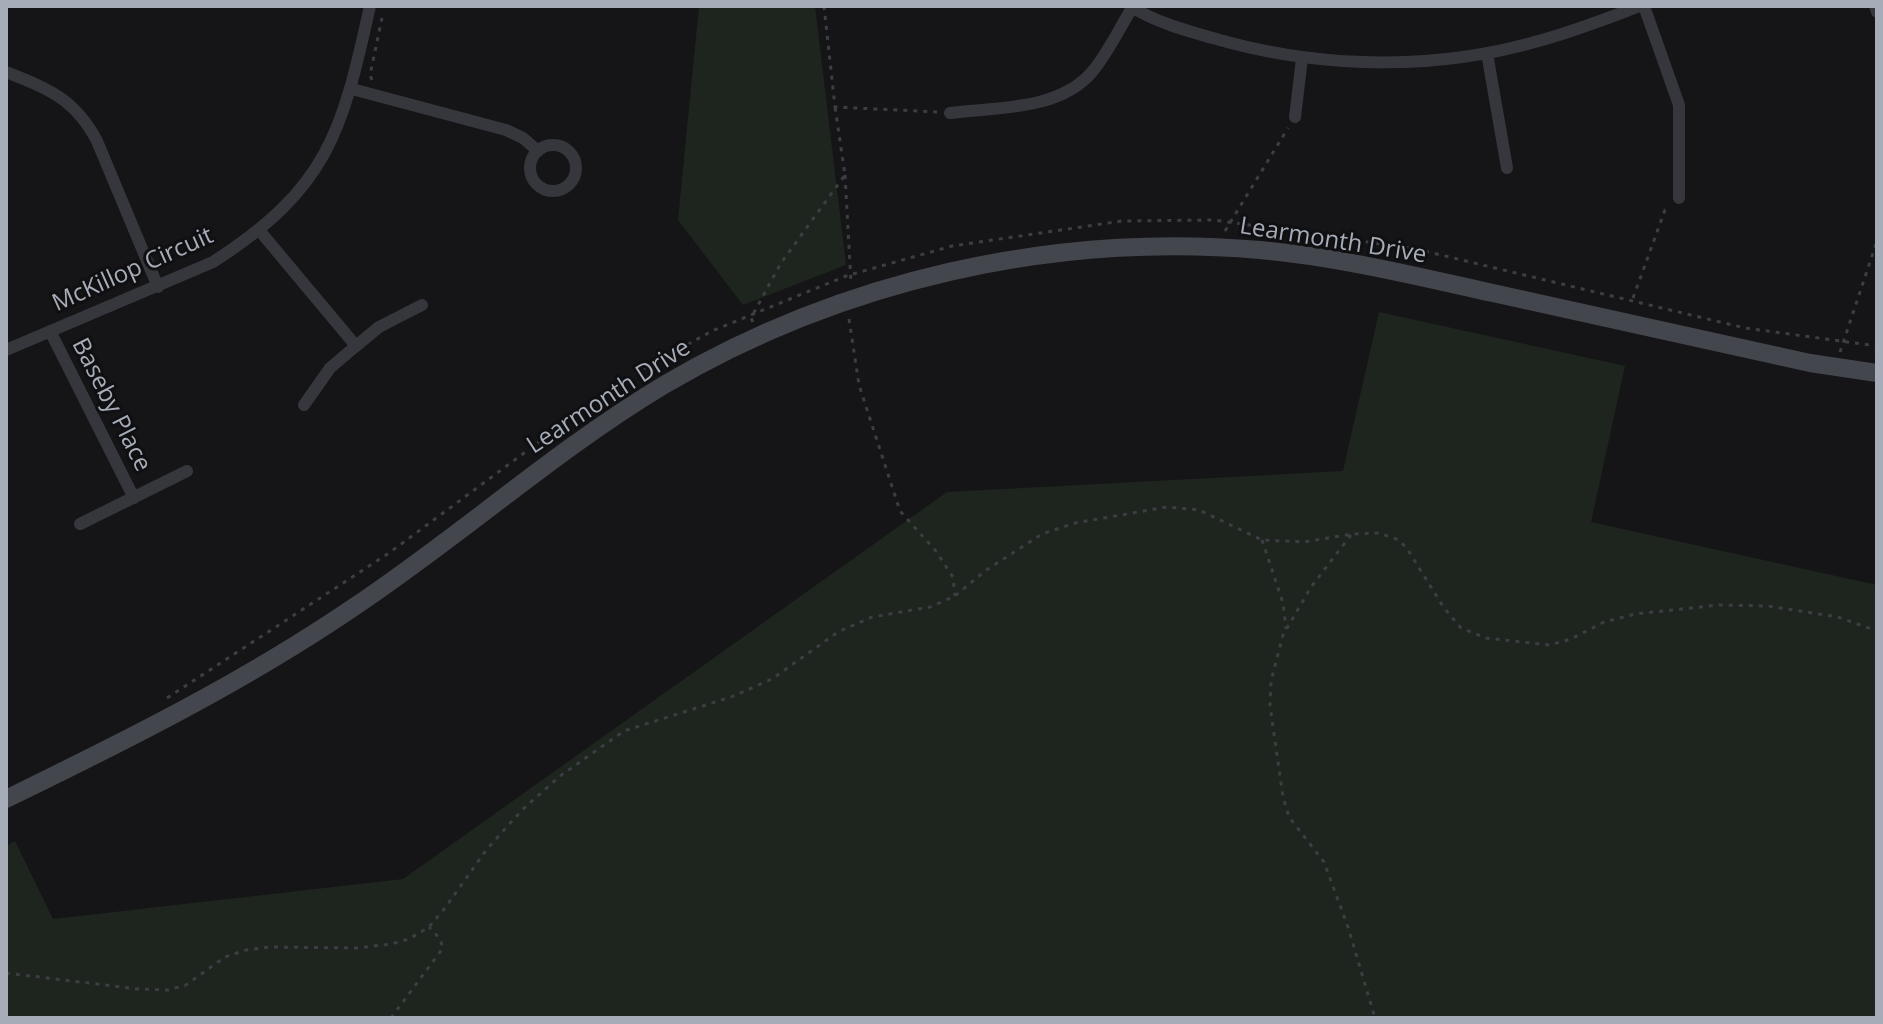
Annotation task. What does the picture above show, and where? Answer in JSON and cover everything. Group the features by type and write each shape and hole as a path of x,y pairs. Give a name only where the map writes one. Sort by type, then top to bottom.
{"street":[{"name":"McKillop Circuit","path":"6,350 213,262 284,209 312,177 334,140 352,89 370,6"},
{"path":"950,113 1029,104 1064,93 1091,73 1131,7 1199,35 1250,48 1302,58 1396,62 1487,53 1541,41 1642,6 1679,105 1679,198"},
{"path":"1875,6 1877,12"},
{"path":"1487,53 1507,168"},
{"path":"1295,117 1302,58"},
{"path":"6,72 62,97 87,121 158,287"},
{"path":"352,89 506,130 523,138 538,151"},
{"path":"259,230 356,346"},
{"name":"Learmonth Drive","path":"6,799 152,727 252,672 394,580 619,413 712,359 761,336 903,283 1025,258 1103,249 1215,248 1292,254 1388,270 1835,367 1877,373"},
{"path":"304,405 330,368 379,327 422,305"},
{"name":"Baseby Place","path":"50,331 134,498"},
{"name":"Baseby Place","path":"80,524 187,471"}],"path":[{"path":"376,96 378,87 370,75 385,6"},
{"path":"824,6 845,175 851,274 849,323 859,385 900,511 935,550 953,577 955,596"},
{"path":"835,107 950,113"},
{"path":"1215,248 1295,117"},
{"path":"761,336 751,318 753,314 781,263 845,175"},
{"path":"1624,322 1665,210 1679,198"},
{"path":"168,697 389,553 620,382 712,331 753,314 851,274 952,246 1122,221 1214,220 1416,249 1745,328 1877,346"},
{"path":"1835,367 1877,241"},
{"path":"6,973 168,990 186,985 225,957 246,950 271,947 358,948 409,939 429,927 487,849 522,810 560,776 624,731 731,697 772,679 838,632 872,617 930,607 955,596 985,571 1042,534 1075,523 1167,507 1199,510 1262,540 1304,542 1379,533 1399,540 1461,628 1486,638 1549,645 1571,639 1604,622 1635,614 1719,605 1768,606 1838,617 1877,631"},
{"path":"1352,534 1311,587 1286,629 1271,681 1270,706 1283,797 1289,817 1324,862 1348,927 1375,1018"},
{"path":"1262,540 1283,603 1286,629"},
{"path":"391,1018 443,948 440,939 429,927"}],"shaded area":[{"path":"699,6 815,6 846,265 743,305 678,220"},
{"path":"1379,312 1625,366 1591,522 1877,585 1877,1018 6,1018 6,846 15,841 53,919 403,879 947,492 1343,471"}]}
